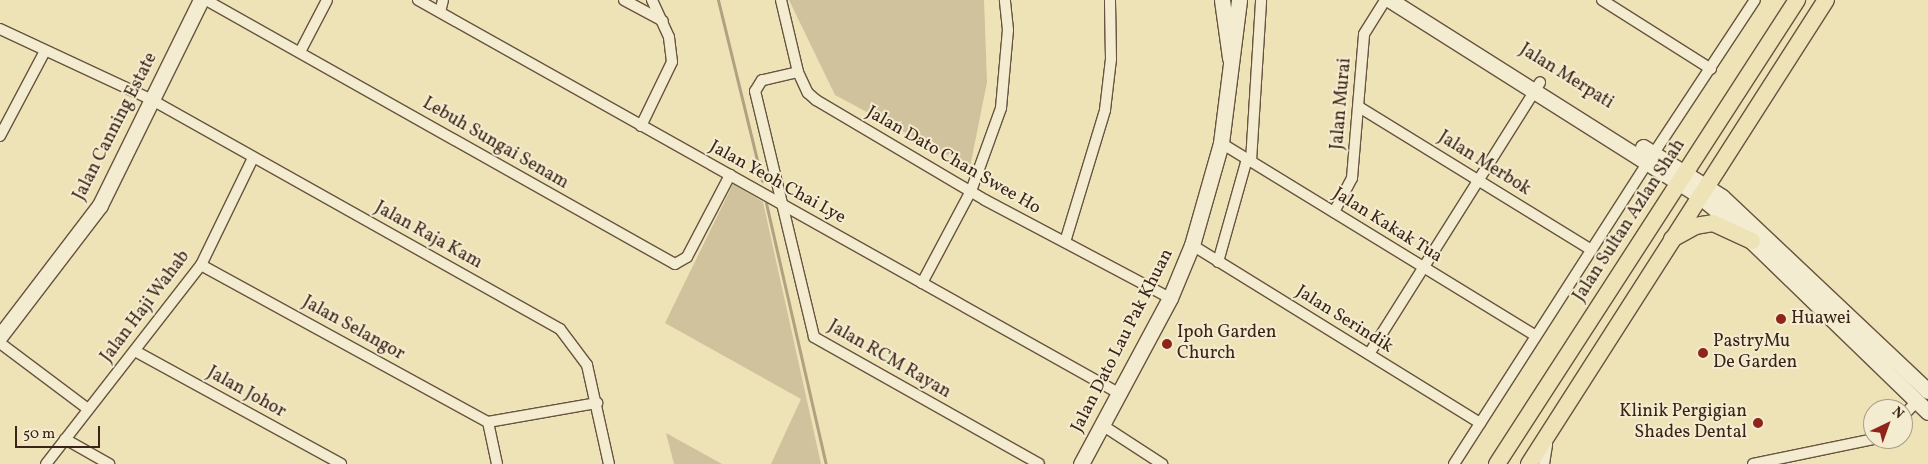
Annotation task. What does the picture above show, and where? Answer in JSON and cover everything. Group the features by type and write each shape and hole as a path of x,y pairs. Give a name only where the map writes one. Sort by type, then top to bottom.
{"main road":[{"name":"Jalan Canning Estate","path":"0,336 100,205 201,0"},
{"name":"Jalan Dato Lau Pak Khuan","path":"1222,0 1223,21 1230,58"},
{"path":"1223,21 1229,0"},
{"name":"Jalan Dato Lau Pak Khuan","path":"1081,464 1170,298 1192,245 1221,143 1230,58 1237,38 1239,0"},
{"name":"Jalan Merpati","path":"1390,0 1493,59"},
{"name":"Jalan Merpati","path":"1408,0 1493,59 1702,190"},
{"name":"Jalan Sultan Azlan Shah","path":"1497,464 1797,0"},
{"path":"1529,464 1668,241 1826,0"},
{"path":"1702,190 1928,412"},
{"path":"1702,190 1746,218 1928,391"},
{"path":"1668,241 1695,226 1713,223 1752,241"}],"street":[{"name":"Lebuh Sungai Senam","path":"206,0 301,50 676,264 687,257 730,175"},
{"path":"301,50 327,0"},
{"name":"Jalan Yeoh Chai Lye","path":"418,0 1120,394"},
{"path":"440,12 443,0"},
{"path":"624,0 663,21"},
{"path":"641,126 672,62 663,21 652,0"},
{"name":"Jalan Dato Chan Swee Ho","path":"781,0 798,72 808,93 825,106 971,191 1170,298"},
{"path":"922,283 971,191 1001,108 1008,30 1005,0"},
{"path":"1065,242 1105,110 1111,59 1110,0"},
{"path":"1218,262 1249,160 1262,0"},
{"name":"Jalan Murai","path":"1334,212 1352,178 1363,36 1385,0"},
{"path":"1602,0 1711,69"},
{"path":"1454,464 1651,157 1755,0"},
{"name":"Jalan Raja Kam","path":"0,29 152,100 560,330 588,365 609,464"},
{"path":"0,136 45,51"},
{"name":"Jalan RCM Rayan","path":"798,72 762,80 755,87 781,204 816,339 1039,464"},
{"path":"1369,354 1537,87"},
{"name":"Jalan Merbok","path":"1359,107 1591,250"},
{"name":"Jalan Kakak Tua","path":"1221,143 1536,336"},
{"name":"Jalan Haji Wahab","path":"46,464 201,265 253,158"},
{"name":"Jalan Serindik","path":"1192,245 1480,423"},
{"name":"Jalan Selangor","path":"201,265 488,422"},
{"path":"0,343 88,409"},
{"name":"Jalan Johor","path":"135,351 341,464"},
{"path":"1913,405 1917,401"},
{"path":"496,464 488,422 597,403"},
{"path":"1102,425 1162,464"},
{"path":"1544,464 1549,433"},
{"path":"65,440 109,464"},
{"path":"1752,464 1863,441"}],"shaded area":[{"path":"789,0 984,0 987,82 970,167 835,95"},
{"path":"733,184 763,202 821,464 771,464 801,399 665,323"},
{"path":"666,433 722,464 674,464"}],"waterway":[{"path":"718,0 762,181"},
{"path":"766,203 826,464"}],"place":[{"name":"Huawei","path":"1781,319"},
{"name":"Ipoh Garden Church","path":"1167,344"},
{"name":"PastryMu De Garden","path":"1703,353"},
{"name":"Klinik Pergigian Shades Dental","path":"1758,423"}]}
